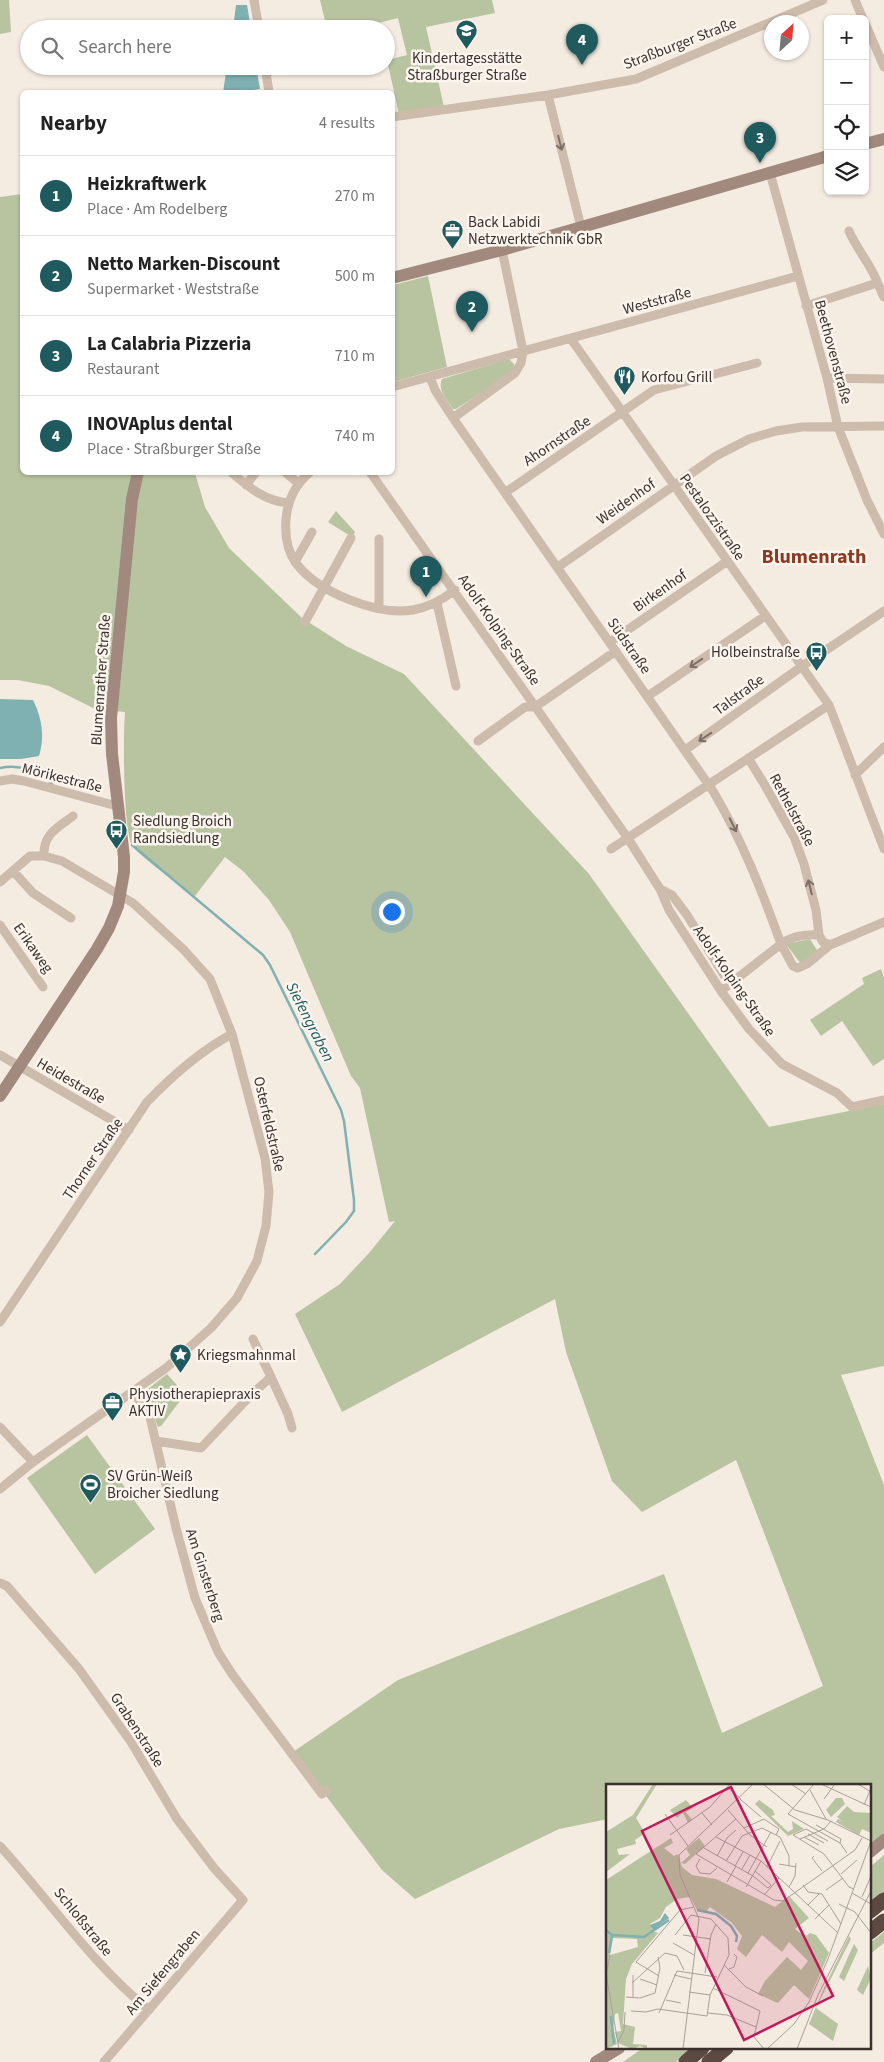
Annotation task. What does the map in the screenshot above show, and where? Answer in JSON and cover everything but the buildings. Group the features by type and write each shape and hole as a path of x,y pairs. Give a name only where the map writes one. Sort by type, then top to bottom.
{"highway":[{"path":"872,1909 884,1900"},
{"path":"872,1930 884,1921"},
{"path":"686,2062 700,2050"},
{"path":"709,2062 724,2050"}],"street":[{"path":"254,0 257,20"},
{"name":"Straßburger Straße","path":"395,117 548,95 636,79 823,0"},
{"path":"855,0 861,15"},
{"path":"869,32 884,67"},
{"path":"267,75 270,90"},
{"path":"548,95 581,227"},
{"path":"869,143 884,139"},
{"path":"395,277 502,250 824,157"},
{"name":"Beethovenstraße","path":"770,173 827,378 838,427 867,500 884,534"},
{"path":"849,231 856,247 867,259 884,297"},
{"path":"453,418 515,373 521,363 523,351 502,250"},
{"name":"Weststraße","path":"395,386 798,276"},
{"path":"806,306 878,284"},
{"name":"Pestalozzistraße","path":"571,339 726,562 829,705 883,844"},
{"name":"Ahornstraße","path":"506,492 660,388 757,363"},
{"name":"Südstraße","path":"430,377 435,390 453,418 648,696 708,783 732,822 754,872 780,944 792,966 798,968 807,964 830,945"},
{"path":"827,378 884,379"},
{"name":"Weidenhof","path":"558,567 728,449 749,439 776,431 802,427 884,426"},
{"name":"Blumenrather Straße","path":"0,1096 97,948 109,928 121,895 124,857 112,754 112,718 132,499 137,475"},
{"path":"234,475 258,494 288,503"},
{"path":"246,485 254,475"},
{"path":"289,475 298,483"},
{"path":"307,475 298,483 288,503 286,525 288,544 296,562 311,577 325,587 353,601 379,608 411,610 436,603 455,590"},
{"name":"Adolf-Kolping-Straße","path":"372,475 455,590 627,837 660,889 669,910 721,991 749,1030 774,1058 789,1069 837,1093 852,1107 884,1100"},
{"path":"296,562 312,532"},
{"path":"305,622 350,538"},
{"path":"379,539 379,608"},
{"name":"Birkenhof","path":"610,642 726,562"},
{"path":"436,603 456,686"},
{"name":"Talstraße","path":"685,750 801,667 884,611"},
{"path":"648,696 765,616"},
{"name":"Adolf-Kolping-Straße","path":"478,742 525,707 535,707 616,651"},
{"path":"611,849 708,783 829,705"},
{"path":"855,774 884,747"},
{"name":"Rethelstraße","path":"748,758 768,789 794,837 804,864 816,910 819,935"},
{"name":"Mörikestraße","path":"0,781 12,779 24,781 117,806"},
{"path":"0,882 30,856 44,856 44,842 50,834 73,816"},
{"name":"Osterfeldstraße","path":"0,1489 33,1462 166,1368 211,1328 237,1298 257,1262 266,1226 269,1192 265,1158 232,1034 210,979 184,950 132,903 62,861 44,856"},
{"path":"13,871 33,893 71,918"},
{"name":"Adolf-Kolping-Straße","path":"660,889 672,895 687,914 730,984"},
{"path":"721,991 780,944 797,936 819,935 823,942 830,945 884,922"},
{"name":"Erikaweg","path":"0,925 42,986"},
{"name":"Thorner Straße","path":"0,1322 147,1102 165,1083 208,1047 232,1034"},
{"name":"Heidestraße","path":"0,1055 129,1130"},
{"path":"253,1338 288,1414 292,1428"},
{"path":"156,1441 201,1448 252,1394 271,1377"},
{"name":"Am Ginsterberg","path":"133,1392 149,1413 176,1528 195,1598 218,1652 232,1674 322,1794 327,1791"},
{"path":"0,1427 33,1462"},
{"name":"Grabenstraße","path":"0,1583 7,1586 78,1669 131,1742 177,1819 214,1868 243,1900"},
{"path":"872,1850 884,1840"},
{"name":"Schloßstraße","path":"0,1846 102,1967 129,1994 149,2010"},
{"name":"Am Siefengraben","path":"104,2062 243,1900"},
{"path":"596,2062 616,2050"}],"green space":[{"path":"0,0 9,0 11,32 0,34"},
{"path":"320,0 492,0 495,13 426,27 444,107 399,114 390,75 395,75 395,58 407,55 398,18 390,20 325,20"},
{"path":"20,194 20,475 196,475 205,507 229,548 302,618 346,646 404,674 589,874 769,1127 884,1104 884,1366 841,1375 884,1485 884,1835 872,1844 872,1784 606,1784 606,1819 559,1829 415,1899 382,1870 293,1752 398,1680 664,1574 722,1733 823,1686 736,1460 642,1512 612,1481 566,1352 555,1299 342,1412 295,1314 340,1284 395,1221 389,1222 360,1088 351,1076 290,932 269,900 244,872 225,857 195,896 151,863 132,845 125,801 125,712 95,709 49,686 18,680 0,680 0,197"},
{"path":"428,276 447,367 395,381 395,284"},
{"path":"509,359 514,364 513,372 456,409 453,409 442,391 442,379"},
{"path":"336,511 355,532 352,537 328,522"},
{"path":"810,939 817,953 801,964 786,944"},
{"path":"881,969 884,978 884,1059 873,1066 842,1021 821,1036 810,1020 864,984 862,978"},
{"path":"167,1374 183,1392 180,1401 161,1426 158,1427 152,1411 143,1397 143,1393"},
{"name":"SV Grün-Weiß Broicher Siedlung","path":"87,1435 155,1529 95,1574 27,1478"},
{"path":"884,1855 884,1896 872,1905 872,1865"},
{"path":"884,1932 884,1943 872,1952 872,1941"},
{"path":"640,2050 691,2050 676,2062 623,2062"}],"water":[{"path":"236,5 247,5 250,20 234,20"},
{"path":"226,75 258,75 260,89 223,90"},
{"path":"0,699 33,700 42,728 39,756 21,759 0,759"}],"waterway":[{"name":"Siefengraben","path":"0,768 14,767 36,772 49,780 53,786"},
{"name":"Siefengraben","path":"132,845 263,955 270,965 341,1110 344,1121 354,1211 315,1254"}],"place":[{"name":"Kindertagesstätte Straßburger Straße","path":"467,49"},
{"name":"INOVAplus dental","path":"582,65"},
{"name":"La Calabria Pizzeria","path":"760,163"},
{"name":"Back Labidi Netzwerktechnik GbR","path":"452,250"},
{"name":"Netto Marken-Discount","path":"472,332"},
{"name":"Korfou Grill","path":"625,396"},
{"name":"Heizkraftwerk","path":"426,597"},
{"name":"Holbeinstraße","path":"816,671"},
{"name":"Siedlung Broich Randsiedlung","path":"117,849"},
{"name":"Kriegsmahnmal","path":"181,1374"},
{"name":"Physiotherapiepraxis AKTIV","path":"113,1422"},
{"name":"SV Grün-Weiß Broicher Siedlung","path":"91,1504"}],"district":[{"name":"Blumenrath","path":"814,557"}]}
